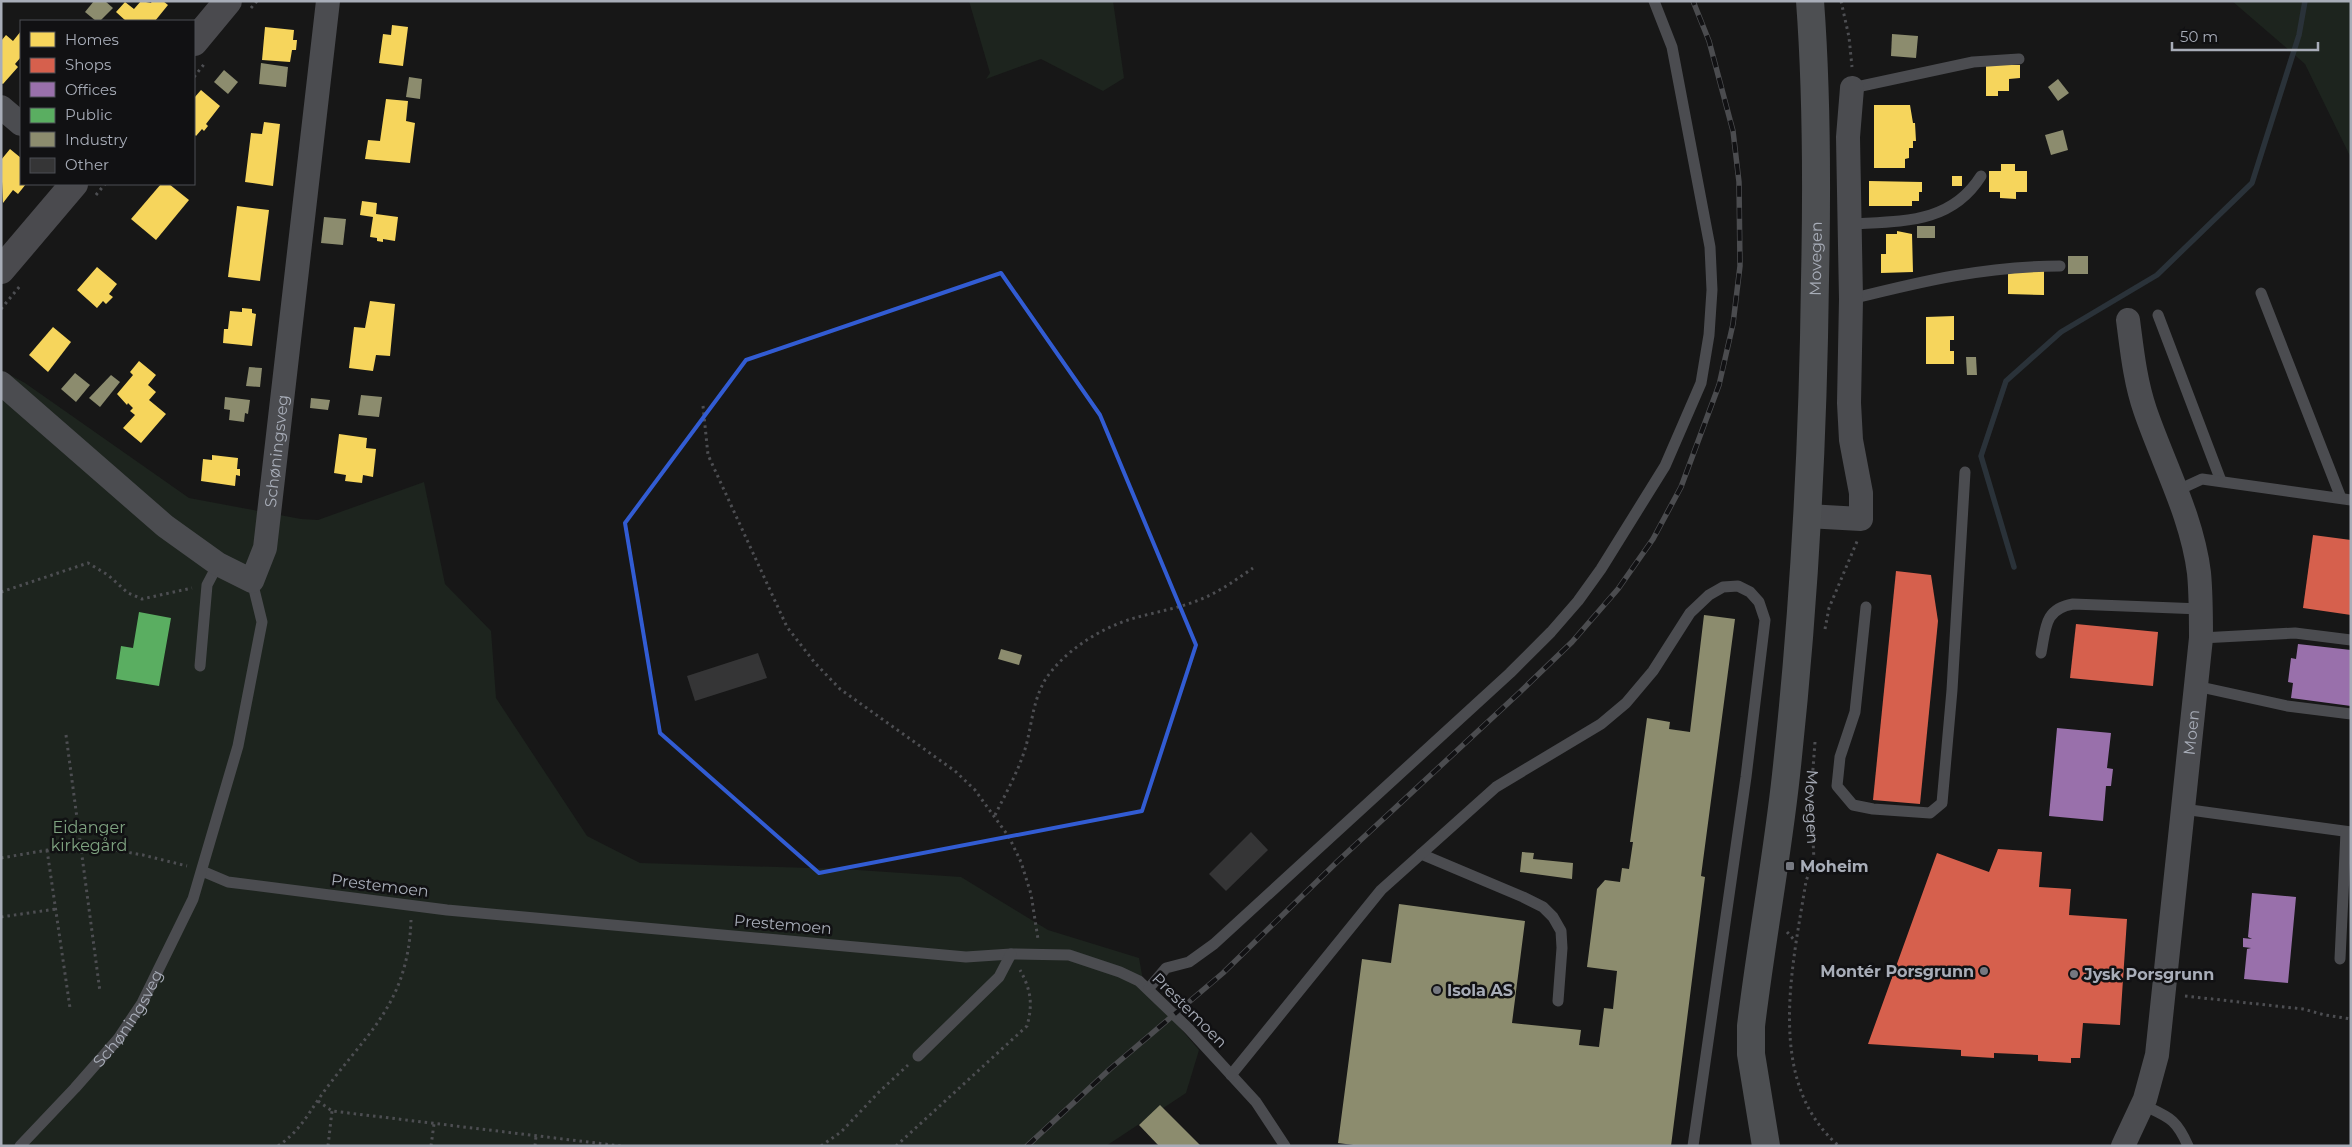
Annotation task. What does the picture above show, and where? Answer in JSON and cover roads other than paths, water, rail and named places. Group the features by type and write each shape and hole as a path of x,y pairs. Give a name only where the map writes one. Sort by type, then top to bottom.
{"main road":[{"path":"195,41 228,1"},
{"name":"Movegen","path":"1766,1146 1751,1054 1751,1026 1786,774 1807,516 1815,345 1816,249 1816,109 1810,1"},
{"path":"1,270 73,185"},
{"name":"Movegen","path":"1759,1095 1783,1146"}],"street":[{"name":"Schøningsveg","path":"252,581 265,548 268,529 328,1"},
{"path":"1807,516 1861,519 1862,493 1849,423 1852,299 1848,137 1852,88"},
{"path":"1,107 20,123"},
{"name":"Moen","path":"2123,1146 2143,1105 2157,1055 2201,638 2199,572 2192,538 2144,408 2132,354 2128,320"},
{"path":"1,383 165,526 218,564 252,581"}],"lane":[{"path":"1149,988 1166,968 1189,962 1214,944 1531,653 1578,601 1596,577 1665,466 1701,383 1709,335 1712,290 1710,247 1683,94 1672,48 1654,1"},
{"path":"1852,88 1973,62 2019,58"},
{"path":"1851,224 1916,220 1935,214 1956,204 1974,188 1981,176"},
{"path":"1852,299 1968,273 2017,266 2060,266"},
{"path":"2261,293 2346,499"},
{"path":"2158,315 2221,482"},
{"path":"1866,607 1855,712 1840,757 1837,786 1853,805 1874,809 1930,813 1942,803 1952,690 1965,472"},
{"path":"2176,491 2202,479 2346,499"},
{"path":"200,666 207,585 218,564"},
{"name":"Schøningsveg","path":"20,1146 118,1039 142,1004 193,898 238,746 262,622 252,581"},
{"path":"1231,1075 1381,890 1496,787 1601,724 1626,703 1653,671 1690,613 1709,595 1723,587 1738,586 1750,592 1759,602 1765,620 1762,660 1693,1146"},
{"path":"2041,653 2048,620 2061,607 2073,604 2200,609"},
{"path":"2201,638 2295,633 2351,640"},
{"path":"2196,686 2287,706 2351,714"},
{"path":"2183,810 2348,832 2340,959"},
{"path":"1421,854 1523,897 1542,907 1553,917 1560,931 1562,948 1558,1001"},
{"name":"Prestemoen","path":"202,871 228,882 412,906 966,957 1011,954 1068,955 1120,972 1149,988 1256,1102 1285,1146"},
{"path":"918,1056 999,977 1011,954"},
{"path":"2143,1105 2168,1116 2175,1122 2188,1146"}],"waterway":[{"path":"2014,567 1981,456 2006,381 2061,332 2157,275 2252,183 2299,35 2305,1"}],"railway":[{"path":"1027,1146 1110,1069 1223,973 1338,861 1572,642 1618,589 1653,539 1681,487 1719,385 1733,324 1740,266 1739,182 1733,131 1709,41 1693,1"}],"place":[{"name":"Moheim","path":"1790,866"},
{"name":"Montér Porsgrunn","path":"1984,971"},
{"name":"Jysk Porsgrunn","path":"2074,974"},
{"name":"Isola AS","path":"1437,990"}],"park label":[{"name":"Eidanger kirkegård","path":"89,836"}]}
